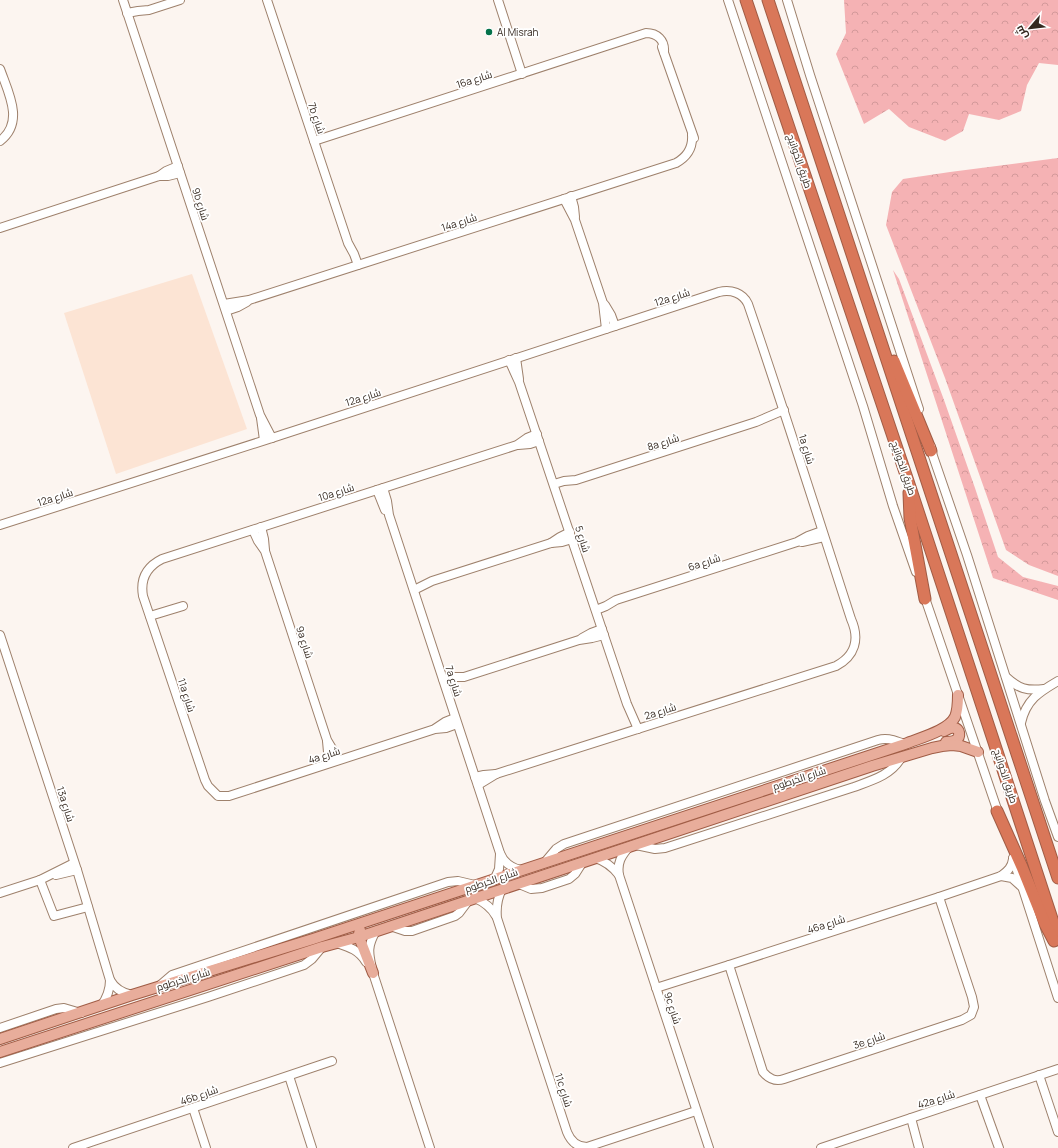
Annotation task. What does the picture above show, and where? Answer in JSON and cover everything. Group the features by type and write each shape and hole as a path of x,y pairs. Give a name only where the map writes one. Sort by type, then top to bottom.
{"highway":[{"name":"طريق الخوانيج","path":"746,0 910,487 1058,938"},
{"name":"طريق الخوانيج","path":"768,0 1058,878"},
{"path":"871,309 931,451"},
{"path":"910,487 910,518 925,599"},
{"path":"997,812 1022,867 1049,933 1058,945"}],"main road":[{"name":"شارع الخرطوم","path":"0,1039 132,995 427,902 495,878 905,744 942,729 952,722 956,712 958,695"},
{"path":"929,735 937,734 951,728 956,728 959,733 959,738 957,740 940,743 932,748"},
{"name":"شارع الخرطوم","path":"0,1052 322,947 359,937 848,774 932,748 952,745 961,746 978,752"},
{"path":"696,825 718,812 719,805"},
{"path":"372,973 359,937 359,931 362,928 417,909 427,902"}],"street":[{"name":"9b شارع","path":"122,0 268,439"},
{"path":"128,16 138,10 149,10 180,0"},
{"name":"7b شارع","path":"267,0 355,266"},
{"path":"498,0 522,74"},
{"path":"728,0 864,406 893,506 978,752 1058,998"},
{"path":"787,0 931,451 967,555 1020,724 1058,838"},
{"name":"16a شارع","path":"314,141 649,33 656,38 664,52 692,135 692,151"},
{"path":"0,69 18,120 10,138 0,141"},
{"name":"14a شارع","path":"225,308 685,161 691,157 692,151"},
{"path":"0,228 159,176 168,176 179,170"},
{"path":"568,198 603,303 606,329"},
{"name":"12a شارع","path":"0,525 719,292 733,292"},
{"name":"1a شارع","path":"733,292 743,296 748,304 785,413 823,534 855,628 856,634 852,646"},
{"path":"603,303 611,315 615,326"},
{"name":"شارع 5","path":"512,359 518,370 519,382 635,730"},
{"name":"8a شارع","path":"555,488 564,481 576,480 785,413"},
{"name":"10a شارع","path":"144,570 162,559 517,445 530,444 538,438"},
{"name":"7a شارع","path":"380,489 387,501 389,515 412,587 500,853 506,863 521,870"},
{"name":"9a شارع","path":"257,529 264,539 265,551 327,740 338,760"},
{"name":"6a شارع","path":"594,607 606,606 616,600 797,542 810,541 823,534"},
{"path":"412,587 422,581 432,581 551,543 562,542 571,536"},
{"name":"11a شارع","path":"144,570 142,582 143,596 205,780 213,792 218,796"},
{"path":"150,616 183,606"},
{"path":"443,679 464,677 579,640 592,638 603,632"},
{"name":"13a شارع","path":"0,635 76,866 110,980"},
{"name":"2a شارع","path":"476,781 484,775 496,774 836,666 845,660 852,646"},
{"path":"1005,676 1014,684 1025,689 1045,689"},
{"path":"445,687 464,677"},
{"path":"1020,724 1028,704 1045,689 1058,681"},
{"name":"4a شارع","path":"218,796 229,796 435,728 446,728 456,721"},
{"path":"545,862 556,849 564,844 878,740 888,739 905,744"},
{"name":"9a شارع","path":"327,740 329,763"},
{"path":"632,846 655,849 665,848 854,787 889,772 901,758"},
{"name":"9c شارع","path":"632,846 621,857 619,863 619,875 708,1148"},
{"name":"7a شارع","path":"495,878 499,869 500,853"},
{"path":"595,858 606,863 619,875"},
{"path":"1001,876 1009,870 1013,859"},
{"path":"0,893 76,866"},
{"path":"1001,876 1012,878 1024,891"},
{"name":"46a شارع","path":"656,988 1001,876"},
{"path":"40,880 54,916 88,907"},
{"path":"158,987 173,974 448,882 458,881 475,885"},
{"name":"11c شارع","path":"497,918 497,900 502,890"},
{"name":"3e شارع","path":"729,965 763,1072 766,1076 775,1080 784,1079 962,1020 971,1014 974,1007 972,997 939,897"},
{"name":"11c شارع","path":"472,899 486,904 497,918 567,1132 572,1141 579,1146 587,1147 696,1111"},
{"path":"372,973 369,949 371,940 376,931"},
{"path":"336,943 348,946 358,952 365,960 372,973 430,1148"},
{"path":"0,1063 304,965 310,961 322,947"},
{"path":"110,980 121,992 132,995"},
{"path":"101,1006 109,991 110,980"},
{"path":"0,1028 56,1009 64,1008 81,1013"},
{"name":"46b شارع","path":"74,1148 99,1144 193,1108 332,1061"},
{"name":"42a شارع","path":"821,1148 1058,1069"},
{"path":"289,1076 312,1148"},
{"path":"1039,1076 1058,1132"},
{"path":"980,1095 999,1148"},
{"path":"193,1108 206,1148"},
{"path":"909,1119 918,1148"}],"shaded area":[{"path":"192,274 247,429 116,474 64,313"}],"green space":[{"path":"844,0 1058,0 1058,65 1039,63 1027,85 1021,111 999,120 969,114 963,131 945,141 909,127 889,109 864,124 836,54 846,33"},
{"path":"1058,158 1058,576 1029,565 1006,550 945,378 886,225 892,192 903,179"},
{"path":"893,270 899,279 944,400 998,557 1023,577 1058,586 1058,600 993,578"}],"place":[{"name":"Al Misrah","path":"489,32"}]}
